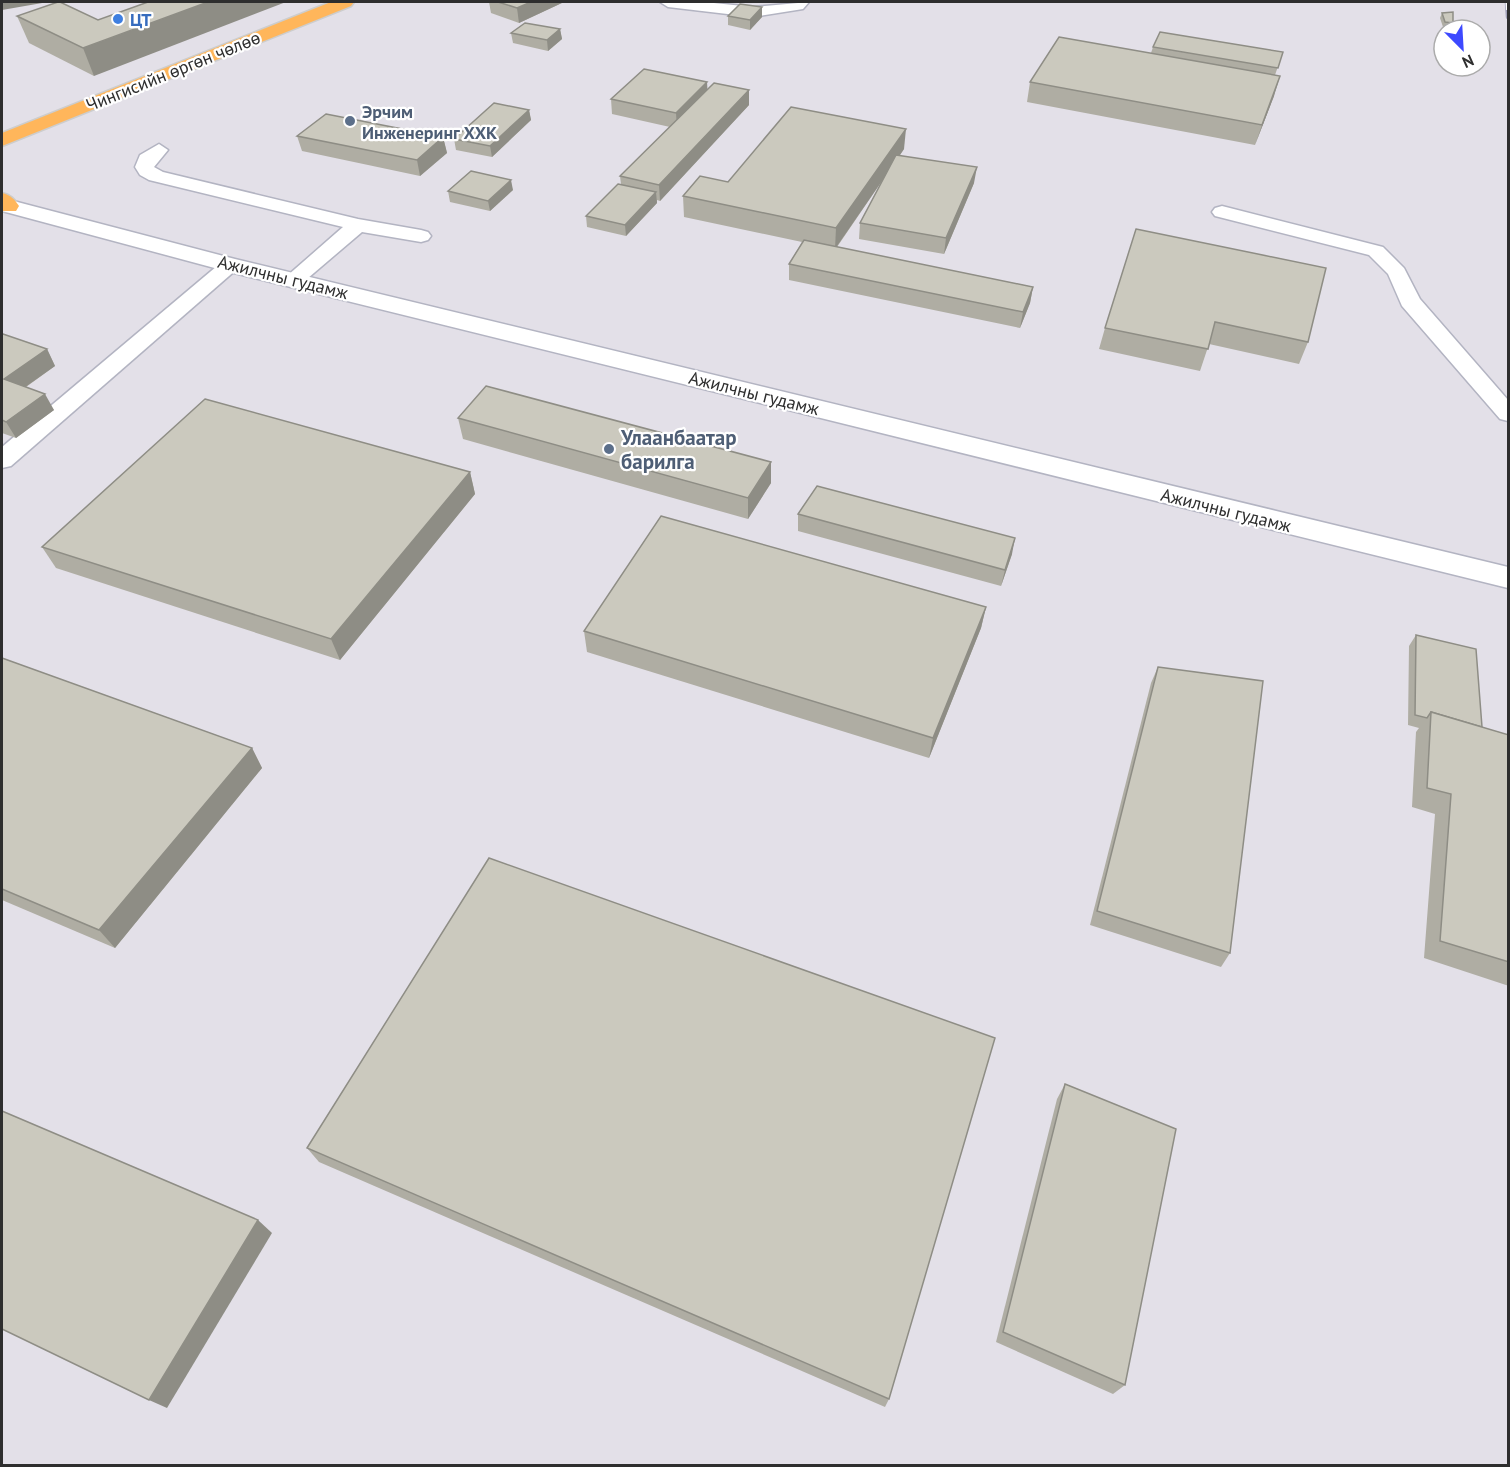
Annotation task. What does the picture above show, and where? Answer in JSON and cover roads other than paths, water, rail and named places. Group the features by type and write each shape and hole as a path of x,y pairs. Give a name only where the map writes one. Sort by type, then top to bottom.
{"highway":[{"name":"Чингисийн өргөн чөлөө","path":"2,140 345,2"},
{"path":"2,151 24,131"}],"main road":[{"name":"Ажилчны гудамж","path":"3,204 230,265 1509,578"}],"street":[{"path":"668,2 753,12 796,6 801,2"},
{"path":"159,150 147,159 144,166 147,171 156,176 358,225 421,237"},
{"path":"1222,212 1376,251 1397,272 1410,301 1509,414"},
{"path":"294,280 358,225"},
{"path":"2,460 230,265"}],"railway":[{"path":"1507,2 1508,17"}],"place":[{"name":"ЦТ","path":"118,19"},
{"name":"Эрчим Инженеринг ХХК","path":"350,121"},
{"name":"Улаанбаатар барилга","path":"609,449"}]}
